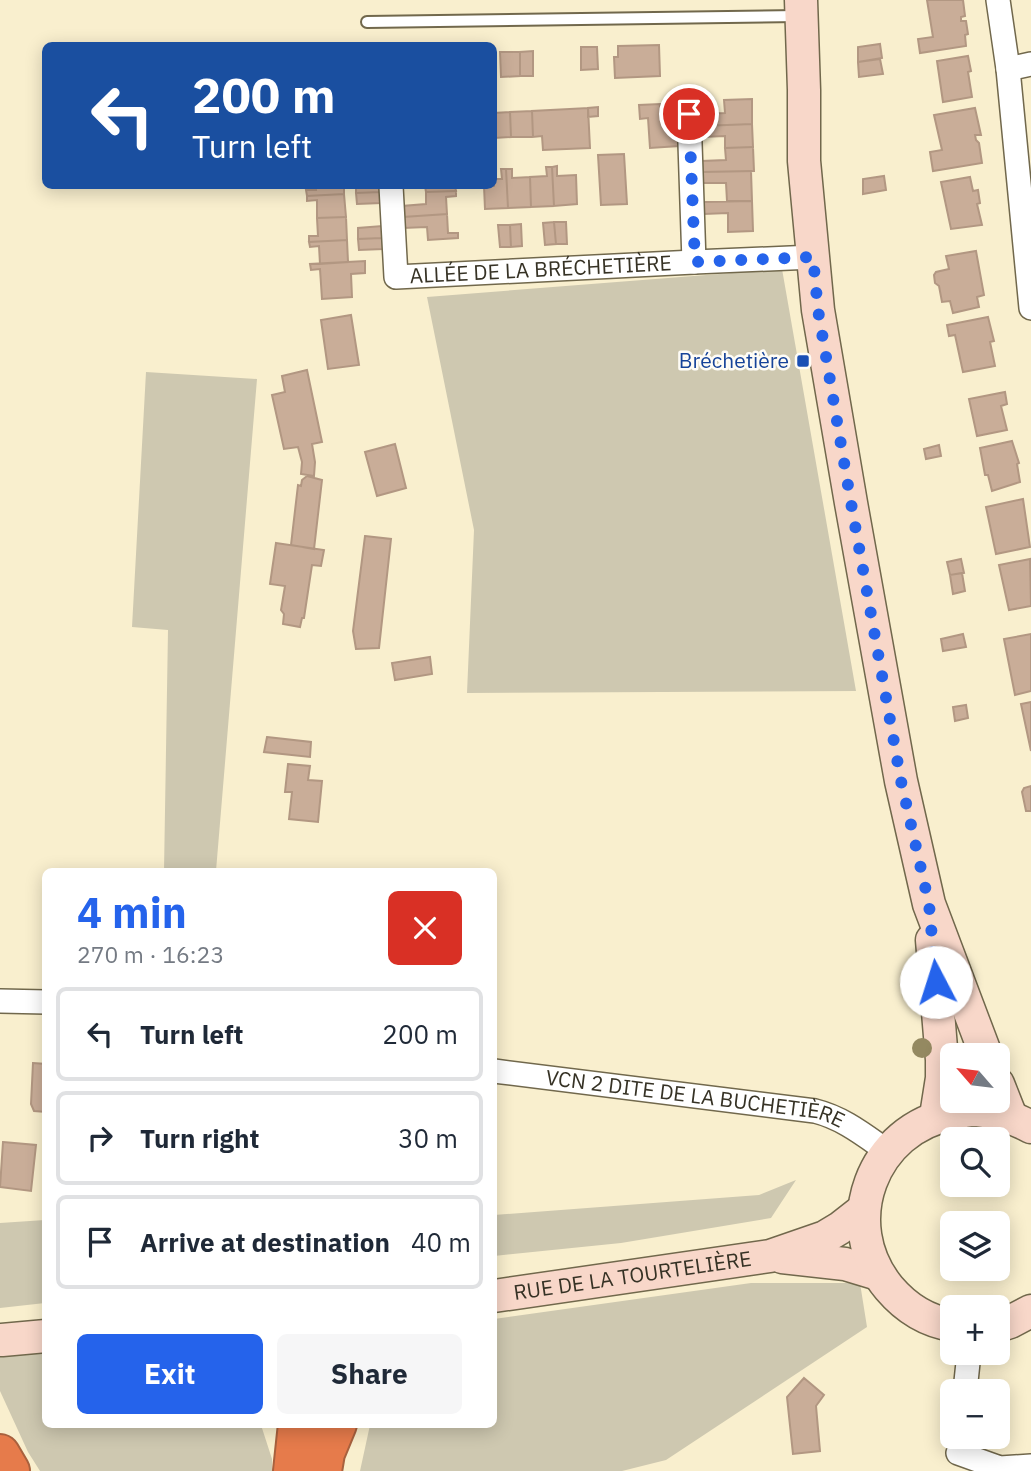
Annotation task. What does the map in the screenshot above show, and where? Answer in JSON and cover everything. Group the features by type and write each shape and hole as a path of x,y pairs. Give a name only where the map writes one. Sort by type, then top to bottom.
{"highway":[{"path":"302,1428 320,1449"},
{"path":"0,1454 10,1471"}],"main road":[{"path":"801,8 804,162 818,310 851,503 901,781 929,904 981,1043"},
{"path":"929,904 942,1060 936,1116"},
{"path":"1010,1104 1021,1122"},
{"path":"940,1323 902,1303 878,1274 866,1244 863,1210 867,1189 887,1151 909,1130 936,1116 974,1110 1021,1122"},
{"name":"RUE DE LA TOURTELIÈRE","path":"497,1296 770,1256 825,1237 863,1210"},
{"name":"RUE DE LA TOURTELIÈRE","path":"770,1256 845,1264 878,1274"},
{"path":"1010,1320 1030,1313"},
{"path":"2,1340 42,1336"}],"street":[{"path":"998,0 1008,69 1031,308"},
{"path":"1008,69 1031,64"},
{"name":"ALLÉE DE LA BRÉCHETIÈRE","path":"689,114 695,262"},
{"name":"ALLÉE DE LA BRÉCHETIÈRE","path":"391,189 396,277 813,257"},
{"path":"0,1001 42,1003"},
{"name":"VCN 2 DITE DE LA BUCHETIÈRE","path":"497,1071 815,1111 844,1122 887,1151"},
{"path":"958,1454 1000,1468 1031,1466"}],"lane":[{"path":"367,22 801,8"}],"shaded area":[{"path":"782,269 856,691 467,693 474,530 427,297"},
{"path":"146,372 257,379 216,868 164,868 168,630 132,627"},
{"path":"796,1180 771,1218 621,1243 497,1256 497,1215 759,1195"},
{"path":"42,1220 42,1303 0,1308 0,1223"},
{"path":"751,1283 860,1283 867,1327 666,1460 622,1471 360,1471 369,1428 497,1428 497,1319"},
{"path":"42,1352 42,1428 262,1428 272,1459 272,1471 40,1471 28,1452 0,1391 0,1356"}],"building":[{"path":"927,0 963,0 965,16 961,17 961,21 966,21 966,46 920,53 918,39 933,37"},
{"path":"880,44 882,58 858,62 858,47"},
{"path":"659,45 660,76 615,78 614,57 618,57 618,46"},
{"path":"581,47 597,47 598,69 581,70"},
{"path":"533,51 533,76 520,76 520,52"},
{"path":"500,52 520,52 520,76 501,77"},
{"path":"968,56 972,97 943,102 937,61"},
{"path":"880,59 883,74 859,77 858,62"},
{"path":"752,99 752,124 702,126 701,114 725,113 724,100"},
{"path":"660,104 661,117 678,116 679,146 650,148 648,118 640,119 639,105"},
{"path":"598,107 598,116 588,117 588,108"},
{"path":"588,108 590,148 543,150 542,136 533,137 532,111"},
{"path":"975,108 981,135 975,135 982,163 933,171 930,152 942,150 934,115"},
{"path":"532,111 533,137 511,137 510,112"},
{"path":"510,112 511,137 497,138 497,113"},
{"path":"752,124 753,147 725,148 725,136 702,137 702,126"},
{"path":"753,147 754,171 703,172 702,161 726,160 725,148"},
{"path":"624,154 627,204 601,205 598,155"},
{"path":"557,166 557,176 576,175 577,204 554,206 552,167"},
{"path":"546,167 552,167 554,206 531,207 530,177 547,176"},
{"path":"501,169 506,169 508,208 485,209 484,189 497,189 497,179 502,179"},
{"path":"506,169 512,169 512,178 530,177 531,207 508,208"},
{"path":"751,171 752,201 727,201 726,183 703,183 703,172"},
{"path":"884,176 886,190 863,194 863,179"},
{"path":"970,177 973,191 978,190 980,203 977,204 982,225 951,229 941,182"},
{"path":"344,189 344,194 307,196 306,190"},
{"path":"356,189 380,189 380,192 356,193"},
{"path":"426,189 456,191 426,192"},
{"path":"456,191 456,196 446,197 447,214 403,217 402,206 426,204 426,192"},
{"path":"380,192 381,203 357,204 356,193"},
{"path":"344,194 346,217 317,218 317,200 307,201 307,196"},
{"path":"752,201 753,231 728,232 728,213 704,214 704,202"},
{"path":"447,214 448,233 458,233 458,238 428,240 427,227 403,228 403,217"},
{"path":"346,217 347,240 309,242 309,236 318,236 317,218"},
{"path":"554,222 566,222 567,244 556,244"},
{"path":"554,222 556,244 545,245 543,223"},
{"path":"521,224 522,246 511,247 510,225"},
{"path":"498,225 510,225 511,247 500,247"},
{"path":"382,226 382,238 358,239 358,228"},
{"path":"382,238 383,249 359,250 358,239"},
{"path":"347,240 348,262 320,264 319,246 310,247 309,242"},
{"path":"976,251 984,295 977,297 979,307 953,313 950,301 942,302 934,275 949,269 946,256"},
{"path":"365,261 365,273 351,274 352,297 322,299 320,269 311,270 310,264"},
{"path":"351,315 359,365 328,369 321,320"},
{"path":"988,317 994,341 990,342 995,366 963,372 955,335 949,336 947,325"},
{"path":"307,370 322,442 312,444 314,476 301,474 302,462 298,447 284,449 272,395 285,392 282,376"},
{"path":"1005,392 1007,404 1001,406 1007,430 977,436 969,399"},
{"path":"1012,441 1019,463 1020,482 992,491 988,475 985,475 980,448"},
{"path":"395,444 406,488 377,496 365,452"},
{"path":"939,445 941,456 926,459 924,449"},
{"path":"307,476 322,480 314,549 291,545 298,485 301,486 302,480"},
{"path":"1023,499 1030,547 996,554 986,507"},
{"path":"365,536 391,539 379,648 356,649 353,631"},
{"path":"276,543 324,550 321,566 312,565 304,618 300,627 283,624 284,614 281,610 285,586 270,584"},
{"path":"961,559 964,573 950,575 947,562"},
{"path":"1030,559 1031,606 1009,610 999,565"},
{"path":"962,573 965,591 953,594 950,575"},
{"path":"963,634 966,647 943,651 941,639"},
{"path":"1031,634 1031,691 1015,695 1004,639"},
{"path":"430,657 432,674 395,680 392,663"},
{"path":"1031,702 1031,751 1021,704"},
{"path":"966,705 968,718 955,721 953,707"},
{"path":"267,737 311,742 310,757 264,752"},
{"path":"288,764 310,766 308,780 322,781 318,822 289,819 292,792 285,792"},
{"path":"1031,786 1031,811 1026,811 1022,792 1024,788"},
{"path":"33,1063 42,1064 42,1112 34,1111 31,1104"},
{"path":"3,1142 36,1145 31,1191 0,1187"},
{"path":"804,1378 824,1395 816,1406 820,1451 793,1454 787,1397"}],"place":[{"name":"Bréchetière","path":"803,361"}],"route":[{"path":"689,114 695,262 813,257 818,310 851,503 901,781 929,904 936,982"}]}
